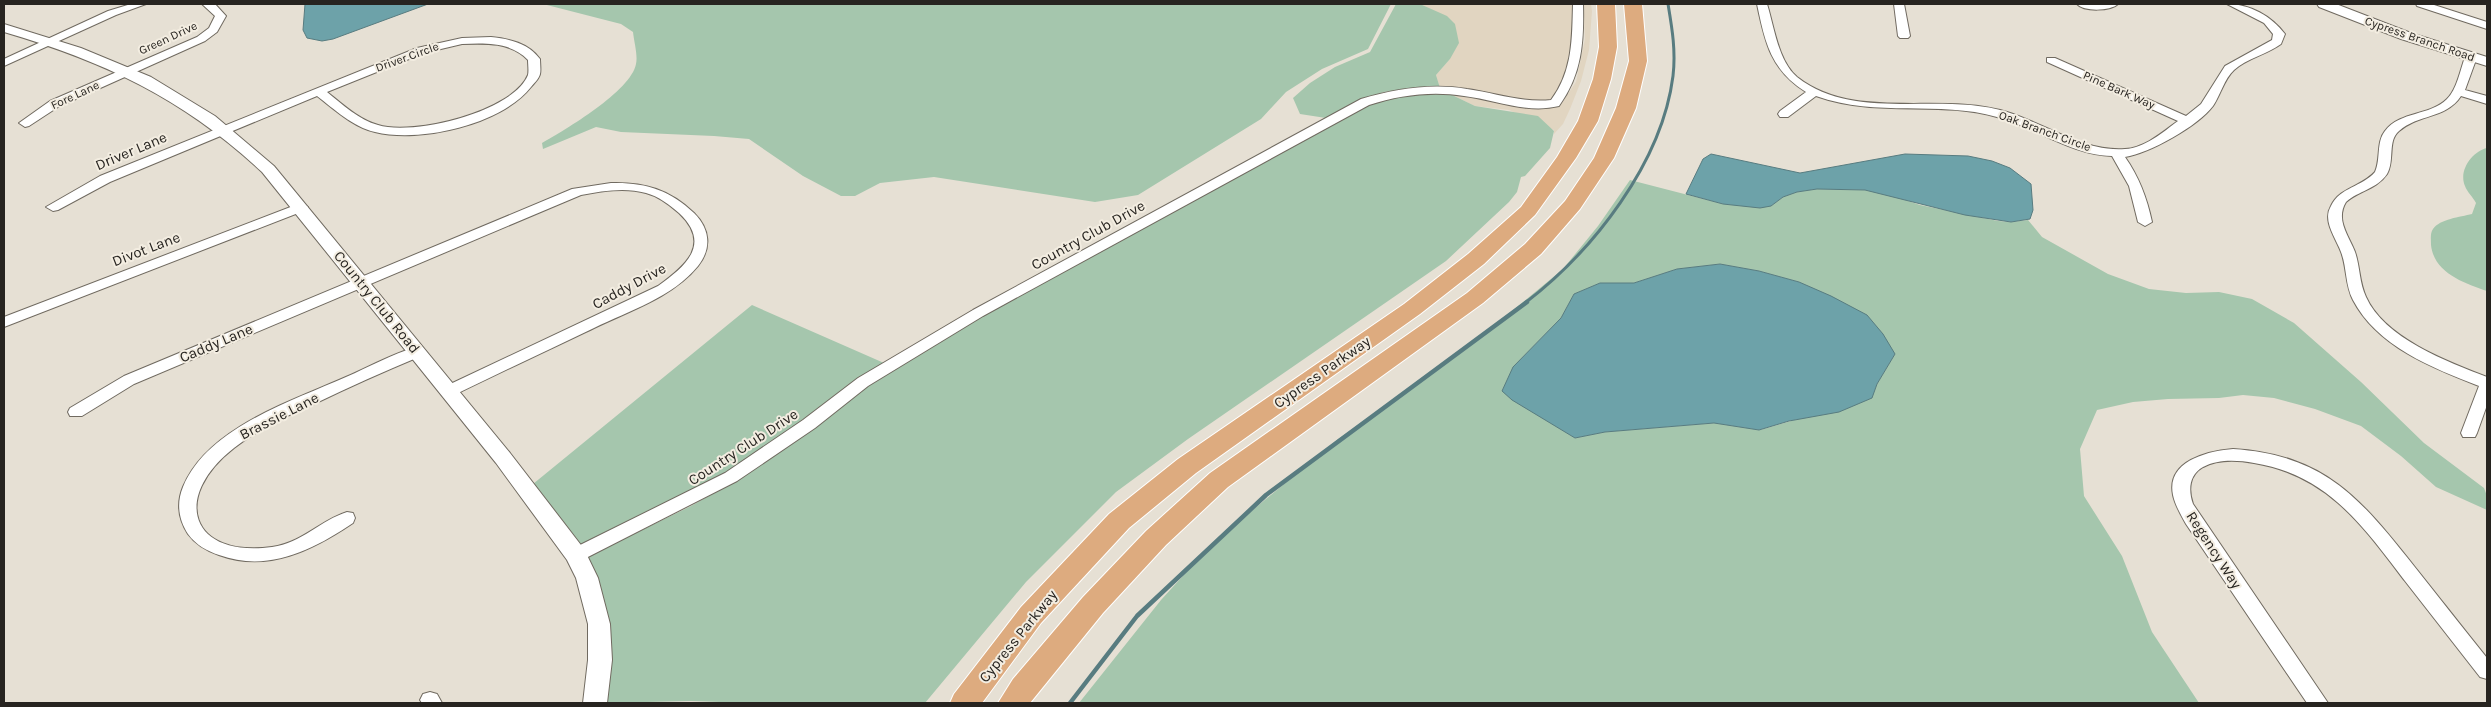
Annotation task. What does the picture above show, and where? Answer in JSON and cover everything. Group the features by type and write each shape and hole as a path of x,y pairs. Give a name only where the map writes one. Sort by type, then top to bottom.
{"main road":[{"name":"Cypress Parkway","path":"965,703 1031,615 1119,521 1187,466 1412,309 1476,259 1528,211 1566,158 1588,121 1602,79 1608,47 1606,4"},
{"name":"Cypress Parkway","path":"1013,703 1106,592 1156,538 1219,480 1475,298 1533,249 1566,212 1604,158 1626,108 1638,61 1634,4"}],"street":[{"path":"4,63 112,13 141,4"},
{"name":"Green Drive","path":"128,71 189,44 213,30 221,16 215,8 207,4"},
{"name":"Country Club Drive","path":"576,555 687,501 731,477 809,424 863,382 978,313 1364,102 1388,95 1423,89 1465,92 1515,104 1542,105 1555,103 1570,81 1579,38 1578,4"},
{"name":"Oak Branch Circle","path":"1762,4 1783,69 1794,80 1814,92 1859,103 1988,111 2024,121 2082,146 2116,153 2134,151 2148,146 2186,120 2208,104 2220,79 2231,66 2247,56 2272,45 2278,39 2277,30 2268,20 2232,4"},
{"path":"1899,4 1904,36"},
{"path":"2082,4 2101,6 2113,4"},
{"name":"Cypress Branch Road","path":"2324,4 2406,36 2487,62"},
{"path":"2422,4 2487,26"},
{"name":"Country Club Road","path":"4,28 51,41 128,71 188,104 250,150 301,207 449,391 576,555 587,578 599,624 600,660 595,703"},
{"name":"Driver Circle","path":"224,130 318,91 414,53 454,42 485,41 511,44 525,50 535,64 531,81 509,100 458,123 427,131 397,132 373,128 318,91"},
{"path":"2470,433 2487,384 2455,371 2414,349 2370,315 2356,290 2350,259 2335,216 2337,206 2344,195 2375,179 2382,171 2390,133 2404,124 2447,104 2457,90 2471,57"},
{"name":"Pine Bark Way","path":"2051,60 2186,120"},
{"name":"Fore Lane","path":"25,123 54,104 128,71"},
{"path":"2457,90 2487,100"},
{"path":"1784,114 1814,92"},
{"name":"Driver Lane","path":"53,207 105,179 224,130"},
{"path":"2116,153 2136,183 2142,200 2145,222"},
{"name":"Caddy Drive","path":"360,282 554,200 601,187 636,187 663,194 687,213 699,227 703,237 699,253 688,269 663,289 449,391"},
{"name":"Divot Lane","path":"4,322 301,207"},
{"name":"Caddy Lane","path":"76,412 129,380 360,282"},
{"name":"Brassie Lane","path":"347,518 322,536 285,552 260,556 240,555 210,546 197,536 189,524 188,499 191,489 203,469 221,449 246,431 273,416 416,352"},
{"name":"Regency Way","path":"2318,703 2192,519 2184,503 2181,488 2185,476 2192,466 2203,460 2229,455 2271,461 2311,476 2339,492 2360,511 2487,671"}],"shaded area":[{"path":"1420,4 1572,4 1573,37 1564,80 1557,93 1550,100 1540,102 1440,88 1436,75 1450,59 1430,9"},
{"path":"1583,4 1591,4 1592,11 1589,50 1581,81 1570,109 1563,124 1554,134 1554,130 1509,110 1475,106 1450,94 1529,108 1549,108 1561,104 1576,82 1585,39"}],"green space":[{"path":"543,4 1391,4 1368,49 1322,69 1286,92 1261,119 1138,195 1095,202 934,177 880,183 855,196 841,196 803,176 749,139 621,132 596,127 543,149 542,143 596,109 622,86 631,75 637,57 633,32 621,24"},
{"path":"1396,4 1420,4 1447,16 1455,24 1459,43 1450,59 1436,75 1440,88 1421,87 1384,92 1360,100 1326,118 1300,114 1293,98 1310,83 1335,67 1370,52"},
{"path":"1425,92 1450,94 1475,106 1538,116 1554,131 1550,148 1525,176 1521,177 1517,192 1509,202 1446,261 1188,439 1116,492 1026,582 925,703 748,703 691,701 604,703 607,686 587,557 691,506 737,480 868,385 987,313 1369,105 1391,97"},
{"path":"2487,148 2487,291 2460,280 2444,270 2433,255 2431,232 2440,223 2472,214 2476,203 2463,180 2465,168 2472,157"},
{"path":"1630,180 1723,204 1771,206 1783,197 1797,192 1817,189 1865,190 1885,193 1920,205 1998,221 2028,220 2042,237 2108,274 2149,289 2186,293 2219,292 2252,299 2294,323 2361,382 2424,443 2484,488 2487,496 2487,510 2436,487 2401,456 2361,426 2315,409 2274,398 2243,395 2133,402 2097,410 2080,449 2084,496 2122,556 2152,632 2199,703 1079,703 1161,600 1212,544 1338,439 1465,350 1563,269 1598,226","holes":["1720,264 1759,271 1799,282 1895,354 1871,398 1760,430 1715,423 1605,432 1575,438 1549,421 1513,367 1561,318 1574,294 1600,283 1634,283 1677,269"]},
{"path":"752,305 884,363 727,473 581,547 533,484"}],"water":[{"path":"305,4 428,4 333,39 322,41 307,38 303,30"},
{"path":"1711,154 1800,173 1905,154 1968,156 1992,161 2010,168 2031,184 2033,210 2030,219 2011,222 1965,215 1865,190 1817,189 1797,192 1783,197 1771,206 1760,208 1723,204 1686,194 1703,159"},
{"path":"1720,264 1759,271 1799,282 1867,315 1883,334 1895,354 1877,384 1872,398 1839,412 1789,421 1759,430 1714,423 1605,432 1575,438 1512,400 1502,391 1513,367 1561,318 1574,294 1600,283 1634,283 1677,269"}],"waterway":[{"path":"1525,303 1575,258 1599,231 1620,203 1655,141 1666,109 1674,67 1674,49 1668,4"},
{"path":"1070,703 1137,616 1266,495 1527,302"}]}
